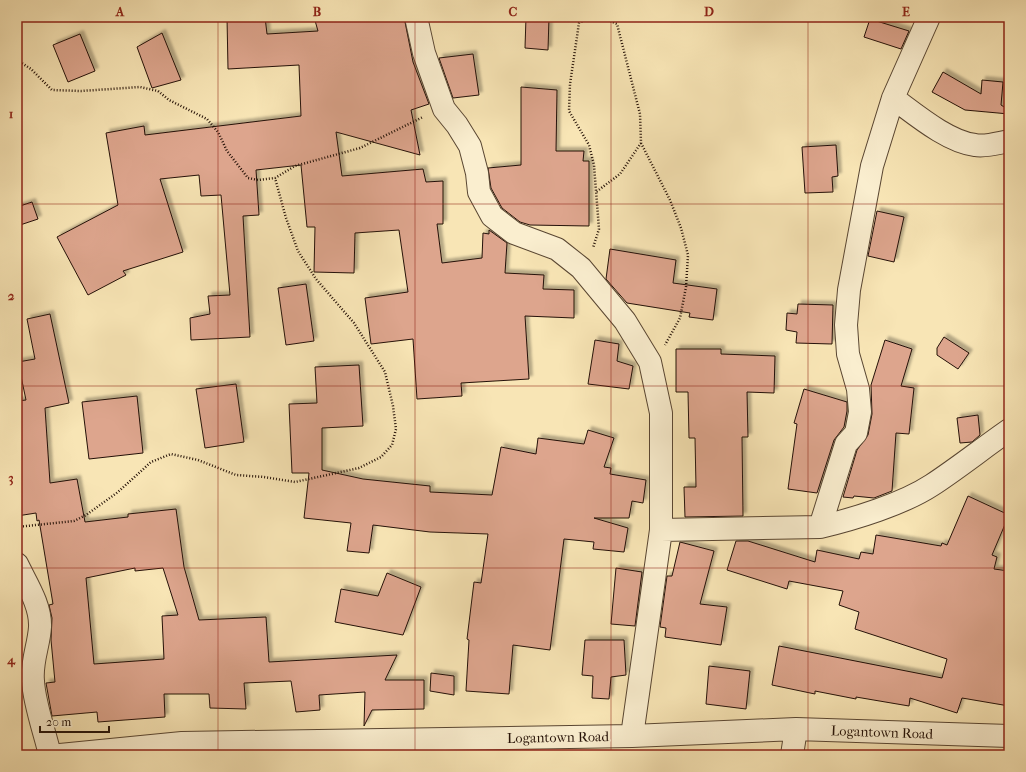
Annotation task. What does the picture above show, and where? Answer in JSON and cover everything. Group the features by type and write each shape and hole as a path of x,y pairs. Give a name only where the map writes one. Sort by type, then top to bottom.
{"street":[{"path":"416,17 424,53 444,109 457,125 470,146 477,173 479,192 492,216 514,233 557,249 581,268 625,321 650,362 660,413 661,530 632,736"},
{"path":"820,526 846,444 856,433 860,412 858,389 848,354 846,325 849,290 872,166 893,98 928,17"},
{"path":"893,98 938,129 959,140 976,146 1009,141"},
{"path":"661,530 820,526 844,521 881,508 931,486 1009,430"},
{"path":"17,564 36,602 39,616 40,627 32,669 33,683 50,755"},
{"path":"792,755 796,729"},
{"name":"Logantown Road","path":"60,755 183,749 632,736 796,729 1009,736"}],"path":[{"path":"581,268 590,255 599,229 594,165 589,145 569,111 570,84 579,23 592,17 604,18 617,24 622,37 640,114 641,144 670,200 681,228 688,254 686,287 680,318 664,347 650,362"},
{"path":"17,60 31,69 52,90 81,91 140,87 158,91 170,100 207,120 218,132 228,150 248,178 258,180 275,178 295,166 360,148 413,121 444,109"},
{"path":"596,192 620,174 641,144"},
{"path":"17,527 74,521 118,492 151,462 171,454 198,460 236,475 295,482 359,468 381,457 392,445 396,429 393,406 385,372 354,323 316,279 298,251 286,218 275,178"}],"building":[{"path":"227,17 265,17 267,34 318,31 314,17 404,17 413,62 429,104 411,110 420,155 336,132 342,176 423,169 426,182 443,181 443,224 437,224 442,263 482,258 483,233 489,234 489,230 507,243 505,273 544,275 543,289 574,290 574,318 525,316 529,379 461,383 462,396 417,399 413,339 371,344 365,298 408,292 399,230 355,233 354,273 314,272 315,227 307,227 301,165 256,170 259,215 243,216 250,337 191,340 190,318 210,314 208,296 230,295 221,195 201,196 199,175 160,179 183,252 123,271 126,275 88,295 57,237 118,205 106,133 144,126 145,135 301,116 299,65 228,69"},
{"path":"526,17 549,17 548,50 525,48"},
{"path":"870,19 909,31 901,49 864,37"},
{"path":"162,33 181,80 152,88 137,47"},
{"path":"80,34 95,71 68,82 53,45"},
{"path":"473,54 479,95 453,98 439,58"},
{"path":"943,72 981,94 982,80 1003,82 1001,105 1009,110 1009,114 965,110 932,92"},
{"path":"521,87 557,90 556,151 584,151 583,161 589,161 589,226 530,225 520,222 502,208 491,188 488,168 521,165"},
{"path":"836,145 838,176 832,177 833,192 805,193 802,147"},
{"path":"32,202 38,219 17,226 17,207"},
{"path":"877,211 904,217 894,262 868,256"},
{"path":"610,249 676,260 673,283 717,289 713,320 689,317 690,313 627,303 606,279"},
{"path":"306,284 314,341 286,345 278,288"},
{"path":"798,304 833,305 832,344 796,343 797,332 786,330 787,313 797,314"},
{"path":"50,314 69,403 45,408 50,483 77,479 85,522 128,517 128,514 176,509 184,567 199,620 266,617 269,662 397,655 385,680 424,680 424,709 372,710 364,726 365,692 319,695 320,710 296,712 291,681 244,683 246,709 210,708 209,694 164,694 165,717 98,722 97,712 52,716 46,683 55,682 51,640 52,618 49,605 53,604 39,520 37,521 36,513 17,516 17,401 26,400 18,362 35,359 27,319","holes":["135,568 135,571 163,568 178,615 162,616 164,659 94,664 86,578"]},
{"path":"944,337 969,353 958,369 937,355 937,348"},
{"path":"595,340 619,344 617,361 633,366 629,389 588,384"},
{"path":"885,340 912,349 901,386 914,388 909,434 896,433 892,491 874,498 854,496 853,498 843,497 857,450 868,435 872,414 871,385"},
{"path":"676,349 721,349 721,354 775,356 774,393 747,392 748,437 742,437 743,516 685,517 684,487 696,487 695,438 689,438 688,392 676,392"},
{"path":"359,365 363,426 322,428 322,470 363,479 430,486 430,492 492,495 501,447 536,454 538,438 584,444 588,430 614,438 604,467 611,468 610,474 646,480 643,503 632,501 629,518 594,518 628,528 624,552 593,549 594,542 564,539 550,650 513,645 509,694 466,691 469,640 467,639 474,582 481,583 488,534 430,532 373,525 369,553 347,551 351,523 304,518 309,473 292,473 289,404 317,403 315,367"},
{"path":"236,384 244,442 205,448 196,389"},
{"path":"804,389 847,402 844,427 834,440 817,493 788,489 797,424 794,423"},
{"path":"137,396 143,453 89,459 82,402"},
{"path":"978,415 980,435 972,442 960,443 957,418"},
{"path":"968,496 1009,515 992,555 997,557 994,569 1009,571 1009,706 962,698 957,713 910,698 909,706 856,697 856,699 815,691 815,694 772,685 779,646 942,678 947,659 855,629 859,612 839,605 843,591 789,581 787,589 727,570 736,541 748,541 815,562 817,550 859,559 861,552 873,554 876,535 941,546 942,543 947,545"},
{"path":"680,542 714,551 700,604 727,607 721,645 665,637 666,628 660,627 667,576 672,576"},
{"path":"616,568 642,572 635,626 611,624"},
{"path":"387,573 421,587 403,635 335,622 341,589 378,596"},
{"path":"585,640 624,640 626,675 611,677 609,699 592,698 593,676 582,675"},
{"path":"709,666 750,671 746,709 706,704"},
{"path":"431,673 454,676 454,695 430,691"}]}
